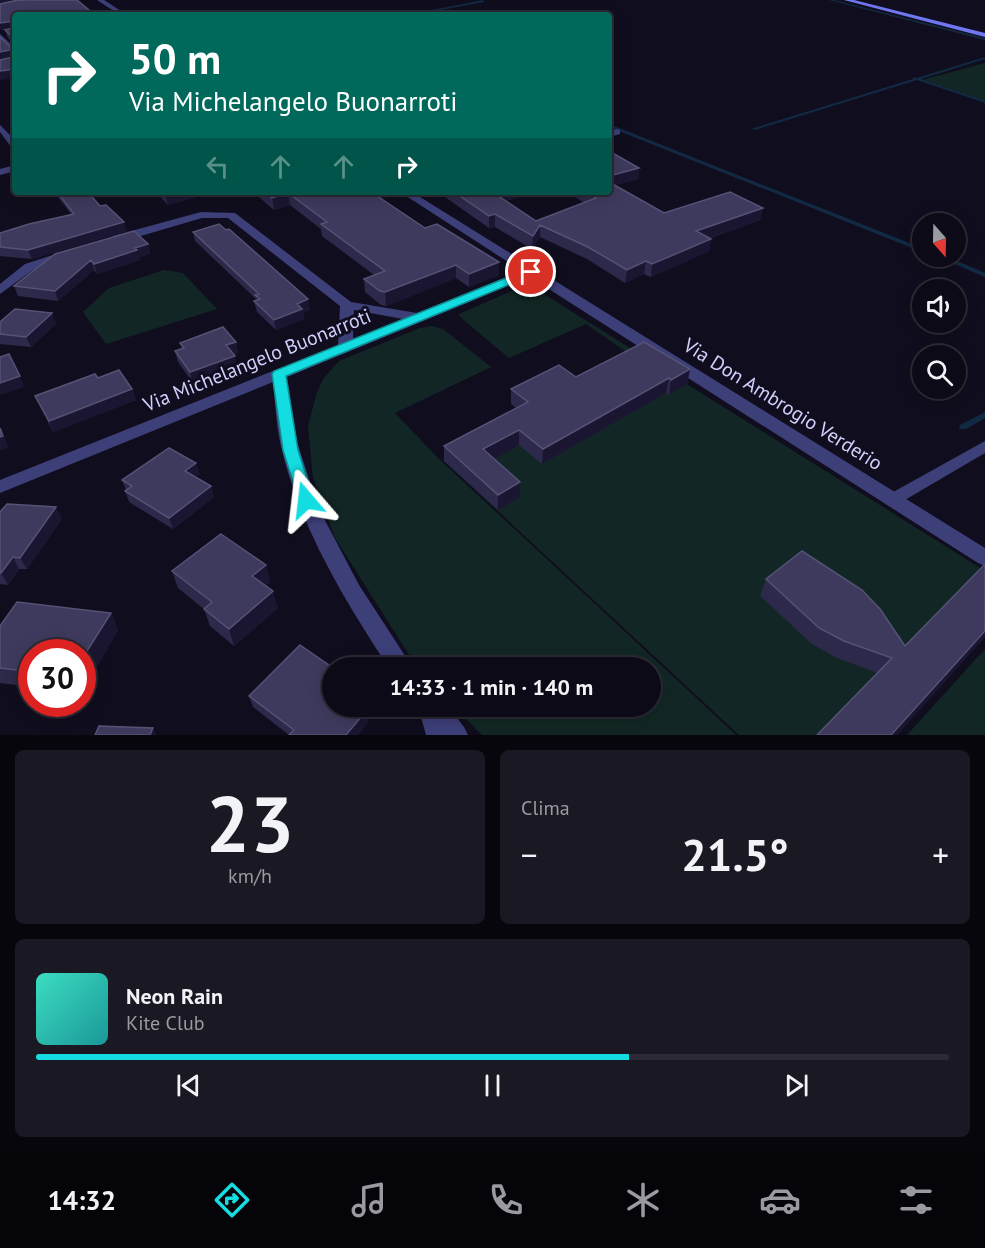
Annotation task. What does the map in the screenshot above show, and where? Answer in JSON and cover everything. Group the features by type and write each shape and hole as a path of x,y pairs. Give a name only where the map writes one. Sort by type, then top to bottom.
{"main road":[{"path":"847,0 985,35"}],"street":[{"path":"100,0 119,12"},
{"path":"2,34 12,48"},
{"name":"Via Don Ambrogio Verderio","path":"410,195 985,558"},
{"path":"105,243 196,216 231,214 347,305 417,317"},
{"path":"0,290 29,267 83,249"},
{"name":"Via Michelangelo Buonarroti","path":"0,487 531,272"},
{"path":"345,346 348,323 347,305"},
{"path":"279,374 290,450 313,519 333,557 395,657"},
{"path":"432,717 438,735"},
{"path":"442,717 456,735"}],"lane":[{"path":"0,127 12,143"},
{"path":"892,500 985,446"}],"green space":[{"path":"985,63 985,102 922,80"},
{"path":"164,270 183,273 217,309 106,344 83,312 109,288"},
{"path":"526,288 539,291 641,355 635,358 586,324 509,358 459,316 459,314 516,289"},
{"path":"432,326 443,329 491,367 395,413 438,458 652,657 410,657 335,538 313,478 308,426 317,392 324,378 339,361 420,328"},
{"path":"642,356 985,571 985,637 897,735 739,735 661,663 661,657 655,657 444,461"},
{"path":"985,649 985,735 907,735"},
{"path":"661,665 736,735 482,735 464,717 661,717"}],"building":[{"path":"18,0 77,0 91,12 12,12 12,21 0,23 0,4"},
{"path":"12,28 12,37 5,30"},
{"path":"0,37 11,48 0,52"},
{"path":"12,57 12,69 0,71 0,60"},
{"path":"612,153 639,168 612,175"},
{"path":"612,184 664,213 730,192 763,208 696,231 711,239 652,264 646,261 627,270 588,247 540,225 533,236 495,214 489,216 458,195 497,195 536,221 596,198 592,195 612,195"},
{"path":"59,195 91,195 100,206 106,205 124,222 28,250 0,247 0,233 74,214"},
{"path":"291,195 376,195 425,228 437,224 499,262 469,274 456,265 385,292 380,291 364,279 385,271 321,224 327,222"},
{"path":"219,224 226,230 229,229 308,299 297,304 302,309 274,320 254,301 260,299 255,295 259,294 193,232"},
{"path":"134,231 148,244 135,248 137,250 94,264 91,260 55,291 14,286 55,254"},
{"path":"15,309 52,313 26,337 0,334 0,322"},
{"path":"223,327 236,342 226,345 235,356 190,372 175,351 184,348 180,343"},
{"path":"644,342 690,369 671,380 669,378 543,449 519,430 483,449 520,482 498,495 444,446 528,402 511,389 559,365 576,377"},
{"path":"9,354 20,376 0,383 0,357"},
{"path":"119,370 132,389 49,421 35,396 95,374 98,378"},
{"path":"169,448 196,463 185,471 211,486 169,518 125,491 132,486 122,480"},
{"path":"7,504 56,507 20,558 13,557 0,573 0,512"},
{"path":"221,534 266,565 252,576 273,591 229,629 204,609 212,602 172,571"},
{"path":"802,551 862,590 880,609 905,646 985,564 985,631 891,735 817,735 892,658 844,641 819,628 766,579"},
{"path":"17,602 111,613 95,639 18,639 18,670 0,668 0,626"},
{"path":"300,645 322,660 322,717 361,717 346,735 289,735 294,730 249,696"},
{"path":"99,726 153,728 150,735 95,735"}],"waterway":[{"path":"830,0 985,39"},
{"path":"425,12 483,1"},
{"path":"917,79 985,58"},
{"path":"753,129 917,79"},
{"path":"917,79 985,102"},
{"path":"612,126 912,246"},
{"path":"966,267 985,275"},
{"path":"963,427 985,415"}],"route":[{"path":"306,500 290,450 279,374 531,272"}]}
